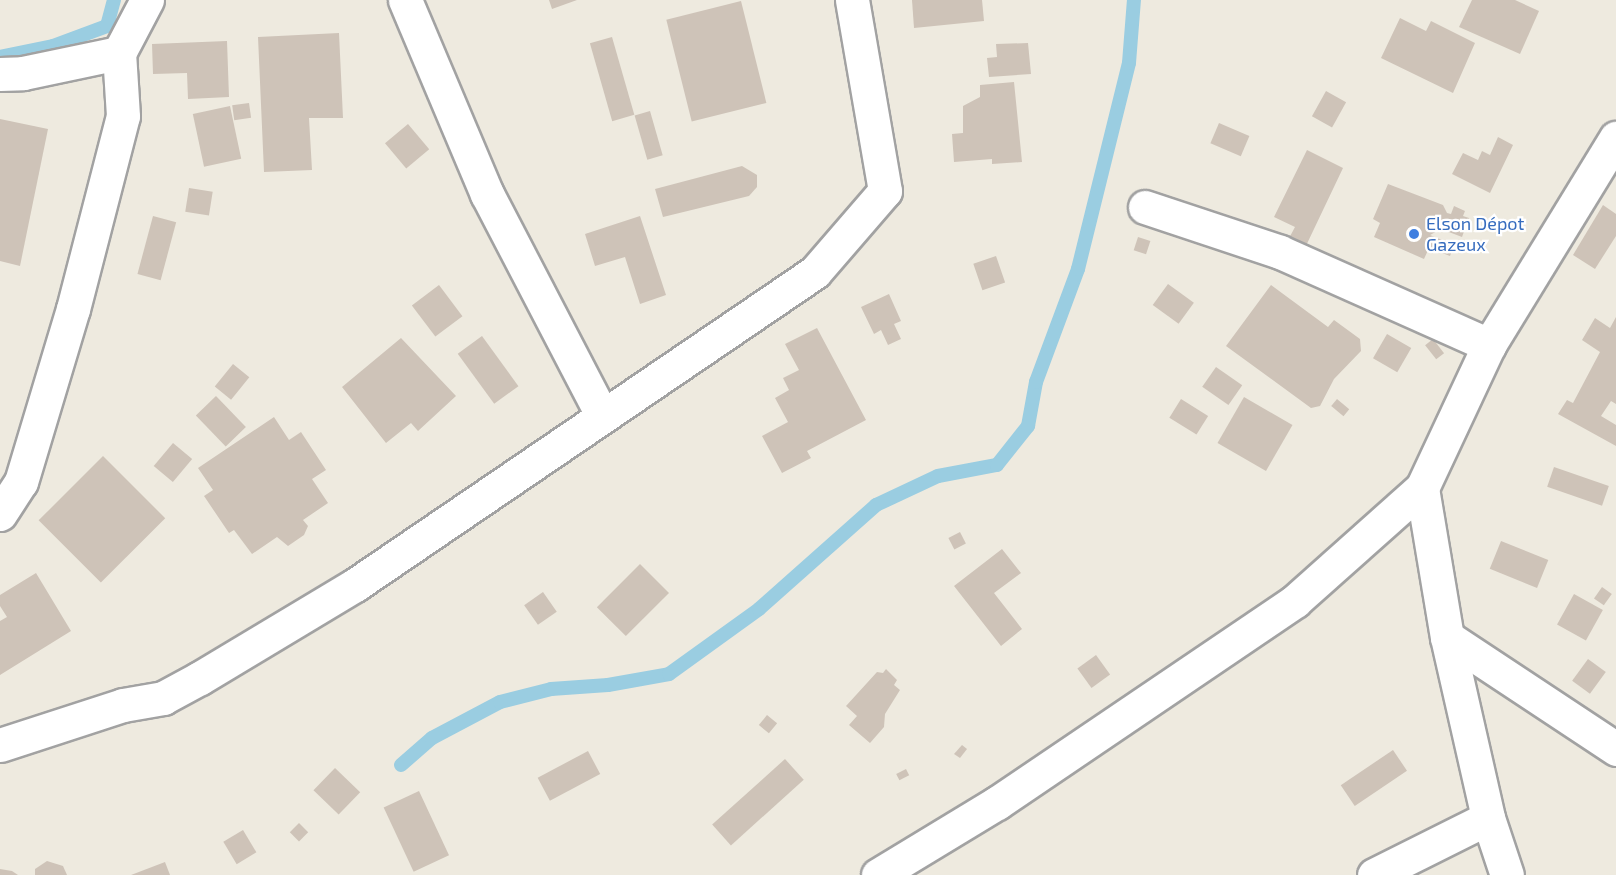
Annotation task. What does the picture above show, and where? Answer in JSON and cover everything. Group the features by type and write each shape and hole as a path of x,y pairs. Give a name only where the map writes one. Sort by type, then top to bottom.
{"street":[{"path":"0,514 21,482 94,230 123,116 119,53 147,0"},
{"path":"405,0 487,194 602,415"},
{"path":"0,745 123,705 163,698 181,688 354,585 816,272 885,191 852,0"},
{"path":"0,74 23,74 119,53"},
{"path":"878,875 997,803 1295,601 1422,489 1489,345 1613,149"},
{"path":"1145,207 1280,252 1489,345"},
{"path":"1422,489 1447,637 1488,818 1508,875"},
{"path":"1447,637 1616,749"},
{"path":"1374,875 1488,818"}],"building":[{"path":"549,0 577,0 552,9"},
{"path":"912,0 982,0 984,21 914,28"},
{"path":"1472,0 1515,0 1539,11 1520,54 1459,27"},
{"path":"741,1 766,103 692,122 666,20"},
{"path":"1400,18 1426,31 1431,21 1475,43 1453,93 1381,58"},
{"path":"339,33 343,118 309,118 312,170 264,172 258,37"},
{"path":"612,37 634,115 612,121 590,43"},
{"path":"227,41 229,97 188,99 187,73 153,74 152,44"},
{"path":"1028,43 1031,74 989,77 987,58 997,57 996,44"},
{"path":"1014,82 1022,162 992,164 992,159 954,162 952,134 963,133 963,106 980,97 980,85"},
{"path":"1326,91 1346,102 1332,128 1312,116"},
{"path":"249,103 251,118 234,120 232,105"},
{"path":"230,106 241,159 204,167 193,114"},
{"path":"650,111 663,155 647,160 635,115"},
{"path":"0,119 48,129 20,266 0,261"},
{"path":"1219,123 1249,136 1241,156 1210,143"},
{"path":"408,124 429,149 406,169 385,143"},
{"path":"1498,137 1513,145 1490,193 1452,174 1463,153 1478,160 1482,151 1490,155"},
{"path":"1307,150 1343,168 1304,250 1287,242 1295,227 1274,217"},
{"path":"742,166 757,175 757,187 749,196 663,217 655,189"},
{"path":"1388,184 1443,205 1447,213 1451,214 1454,206 1465,211 1463,216 1469,218 1462,237 1441,229 1430,235 1454,245 1450,256 1429,248 1424,259 1374,237 1380,223 1373,219"},
{"path":"189,188 213,192 209,215 185,212"},
{"path":"1603,205 1616,214 1616,236 1595,269 1573,255"},
{"path":"153,216 176,222 161,280 137,274"},
{"path":"640,216 666,295 640,304 625,257 595,266 585,234"},
{"path":"1138,237 1150,241 1146,254 1134,250"},
{"path":"996,256 1005,282 982,290 973,264"},
{"path":"1168,284 1194,303 1179,324 1153,305"},
{"path":"439,285 462,316 435,337 412,305"},
{"path":"1271,285 1328,327 1334,320 1360,339 1361,351 1334,379 1320,406 1311,408 1226,346"},
{"path":"889,294 901,321 894,324 901,339 888,345 881,330 874,334 861,307"},
{"path":"1616,317 1616,404 1611,401 1601,416 1616,425 1616,446 1558,414 1567,400 1573,403 1600,352 1582,340 1595,318 1610,328"},
{"path":"817,328 866,420 807,451 811,458 782,473 762,436 788,422 775,398 789,390 783,378 799,370 785,344"},
{"path":"1387,334 1411,348 1397,372 1373,358"},
{"path":"482,336 518,386 494,404 458,354"},
{"path":"401,338 456,396 418,431 411,423 386,443 342,387"},
{"path":"1433,339 1444,353 1436,359 1425,345"},
{"path":"233,364 249,377 231,400 215,387"},
{"path":"1216,367 1242,385 1228,405 1202,387"},
{"path":"216,396 246,427 226,446 196,415"},
{"path":"1244,397 1292,425 1266,471 1218,443"},
{"path":"1181,399 1208,416 1196,435 1169,418"},
{"path":"1337,399 1349,409 1343,416 1331,406"},
{"path":"274,417 289,440 301,432 326,470 312,479 328,503 303,520 308,526 304,535 288,546 277,537 252,554 234,530 229,533 204,496 213,490 198,468"},
{"path":"173,443 192,459 173,482 154,466"},
{"path":"103,456 165,518 101,583 39,520"},
{"path":"1554,467 1609,486 1602,506 1547,487"},
{"path":"960,532 966,544 954,549 948,538"},
{"path":"1501,541 1548,560 1537,588 1490,569"},
{"path":"1002,549 1021,573 994,593 1022,629 1001,646 954,586"},
{"path":"640,564 669,593 626,636 597,607"},
{"path":"36,573 71,631 0,675 0,621 7,617 0,606 0,595"},
{"path":"1602,587 1612,594 1604,605 1594,598"},
{"path":"543,592 557,612 538,625 524,605"},
{"path":"1574,594 1603,610 1586,641 1557,625"},
{"path":"1096,655 1110,674 1091,688 1077,669"},
{"path":"1588,659 1606,672 1590,694 1572,681"},
{"path":"886,669 897,680 894,685 900,690 885,714 884,727 870,743 849,725 857,716 846,706 877,672 883,673"},
{"path":"767,715 777,723 769,733 759,725"},
{"path":"962,745 967,749 960,758 954,754"},
{"path":"1393,750 1407,771 1355,806 1341,785"},
{"path":"588,751 600,774 550,801 538,778"},
{"path":"785,759 804,780 731,845 712,825"},
{"path":"335,768 360,792 339,815 313,790"},
{"path":"906,769 909,775 899,780 896,774"},
{"path":"419,791 449,855 414,872 384,807"},
{"path":"299,823 308,832 299,841 290,832"},
{"path":"243,830 256,852 237,864 223,842"},
{"path":"47,861 63,866 67,875 35,875 35,869"},
{"path":"165,862 170,875 131,875"},
{"path":"0,869 12,871 18,875 0,875"}],"waterway":[{"path":"0,57 53,46 107,26 114,0"},
{"path":"401,765 432,738 500,702 551,689 608,685 669,674 759,609 876,505 938,476 997,465 1028,426 1036,382 1078,269 1129,63 1134,0"}],"place":[{"name":"Elson Dépot Gazeux","path":"1414,234"}]}
